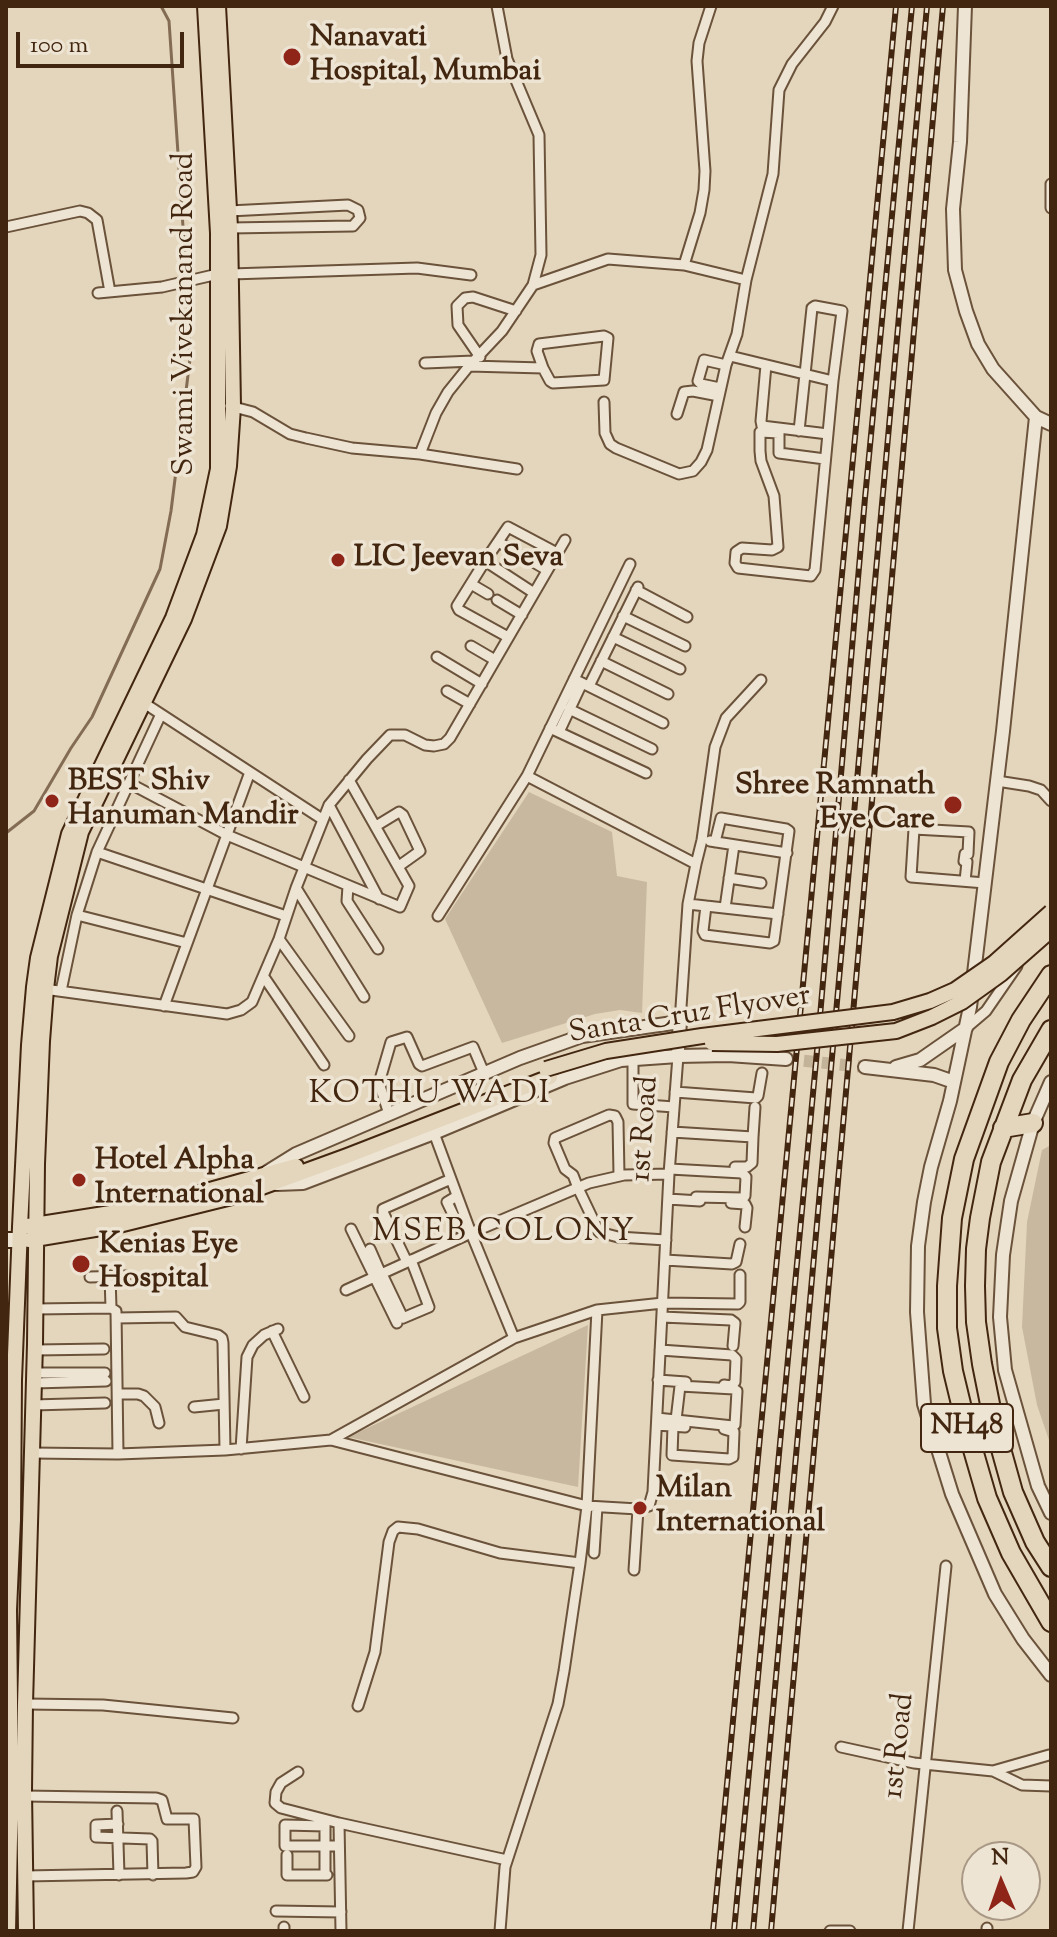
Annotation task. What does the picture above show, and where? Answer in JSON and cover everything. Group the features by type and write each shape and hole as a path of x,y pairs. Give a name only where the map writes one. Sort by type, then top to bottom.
{"highway":[{"name":"NH48","path":"1051,975 1021,1020 999,1062 968,1147 952,1218 947,1328 953,1371 987,1498 1011,1553 1051,1622"},
{"name":"NH48","path":"1051,1030 1022,1080 991,1162 976,1249 976,1322 994,1424 1013,1492 1035,1542 1051,1567"},
{"path":"1003,1128 1033,1123"}],"main road":[{"name":"Swami Vivekanand Road","path":"65,874 81,832 184,619 219,526 229,466 225,274 205,6"},
{"name":"Swami Vivekanand Road","path":"218,6 230,228 225,274"},
{"name":"Swami Vivekanand Road","path":"8,1931 15,1785 25,1704 37,1232 31,1164 33,1116 50,956 69,834 173,618 204,535 218,469 226,405"},
{"name":"Santa Cruz Flyover","path":"13,1233 37,1232 149,1207 175,1206 271,1176 606,1051 893,1012 930,1001 955,990 994,963 1051,914"},
{"name":"Santa Cruz Flyover","path":"548,1073 619,1056 716,1042 777,1044 896,1031 962,1002 1001,974 1051,930"},
{"name":"Swami Vivekanand Road","path":"26,1931 25,1876 15,1785 9,1610 13,1512 9,1450 13,1233 31,1164"}],"street":[{"path":"420,454 448,392 516,311 533,285 541,255 539,135 507,59 497,6"},
{"path":"684,265 704,190 697,61 699,43 711,6"},
{"path":"604,402 605,433 610,444 616,448 679,474 693,471 701,462 707,450 737,334 746,280 773,174 779,90 792,64 825,22 833,6"},
{"path":"965,6 960,142 953,209 955,270 978,344 993,369 1036,417 1051,424"},
{"path":"1051,184 1051,208"},
{"path":"229,211 348,205 358,210 360,218 353,226 230,228"},
{"path":"6,227 80,211 88,213 97,220 110,292"},
{"path":"533,285 604,259 684,265 746,280"},
{"path":"98,293 162,287 225,274 417,268 471,275"},
{"path":"475,361 458,325 457,306 465,298 473,297 516,311"},
{"path":"799,431 812,307 840,310 815,570 808,577 738,568 735,563 738,550 772,550 778,547 774,496 761,461 760,432 828,434"},
{"path":"608,338 604,380 553,383 543,368 537,351 539,344 608,338"},
{"path":"720,392 698,382 702,361 728,360 766,365 833,381"},
{"path":"425,363 475,361 543,368"},
{"path":"766,365 761,423 779,431"},
{"path":"677,414 684,392 720,392"},
{"path":"226,405 253,412 290,434 306,438 352,448 420,454 517,469"},
{"path":"1036,417 970,1007 931,1167 918,1246 917,1312 924,1404 952,1494 995,1594 1023,1639 1051,1675"},
{"path":"779,431 777,448 780,454 825,459"},
{"path":"508,637 457,606 506,529 510,527 557,553"},
{"path":"161,714 97,852 77,915 47,989 227,1014 241,1010 252,1002 329,805 390,735 405,735 434,746 444,744 450,738 565,540"},
{"path":"498,542 513,550"},
{"path":"523,556 547,570"},
{"path":"485,561 534,593"},
{"path":"554,730 582,683 630,564"},
{"path":"471,584 522,615"},
{"path":"438,916 582,683 601,661 637,588 687,617"},
{"path":"623,616 685,646"},
{"path":"613,637 680,669"},
{"path":"471,646 495,660"},
{"path":"437,657 482,684"},
{"path":"601,661 668,694"},
{"name":"1st Road","path":"634,1570 639,1508 649,1506 651,1500 688,904 702,840 715,747 726,718 761,680"},
{"path":"582,683 663,723"},
{"path":"447,691 470,704"},
{"path":"144,703 322,819"},
{"path":"569,709 652,749"},
{"path":"554,730 646,773"},
{"path":"164,1006 250,772"},
{"path":"527,776 696,864"},
{"path":"129,783 227,835 400,907 409,886 349,780"},
{"path":"997,781 1041,790 1051,801"},
{"path":"329,805 379,899"},
{"path":"376,826 399,812 403,813 420,851 399,866"},
{"path":"706,906 704,934 770,943 774,939 790,834 788,830 722,818 715,842"},
{"path":"965,881 967,862 964,861 965,854 968,854 970,833 914,830 911,877 985,883"},
{"path":"702,840 787,853"},
{"path":"969,840 989,842"},
{"path":"725,908 734,845"},
{"path":"97,852 286,916"},
{"path":"729,878 761,883"},
{"path":"348,886 347,901 378,949"},
{"path":"296,888 364,997"},
{"path":"688,904 778,914"},
{"path":"889,1069 920,1060 986,1011 1051,914"},
{"path":"77,915 187,943"},
{"path":"279,939 349,1036"},
{"path":"264,977 324,1065"},
{"path":"271,1176 296,1154 520,1058 582,1036 680,1022"},
{"path":"389,1114 379,1083 391,1042 407,1037 422,1066 473,1047 484,1073"},
{"path":"271,1176 303,1183 565,1078 621,1060 728,1055 786,1059"},
{"path":"633,1059 633,1104 674,1107"},
{"path":"865,1067 934,1075 954,1082"},
{"path":"675,1092 756,1098 762,1073"},
{"path":"1051,1082 1033,1123 1011,1201 1003,1255 1000,1317 1005,1370 1038,1486 1051,1513"},
{"path":"695,1166 750,1166 755,1107"},
{"path":"619,1175 617,1119 612,1115 554,1140 565,1169 573,1175 599,1232 618,1237 666,1240"},
{"path":"672,1132 753,1137"},
{"path":"434,1133 514,1338"},
{"path":"346,1290 471,1233 604,1178 670,1171 742,1173 746,1177 743,1198 696,1197"},
{"path":"406,1264 383,1209 451,1179"},
{"path":"457,1196 447,1202 459,1227"},
{"path":"668,1199 745,1204 745,1227"},
{"path":"351,1229 403,1318 429,1307 378,1210"},
{"path":"665,1260 732,1264 736,1262 740,1244"},
{"path":"370,1249 397,1323"},
{"path":"331,1440 514,1338 597,1310 663,1303 738,1304 740,1275"},
{"path":"110,1276 111,1308"},
{"path":"90,1277 126,1276"},
{"path":"35,1309 111,1308 116,1311 118,1454"},
{"path":"594,1553 592,1506 597,1310"},
{"path":"117,1318 176,1317 185,1327 218,1335 223,1343 225,1450"},
{"path":"662,1317 731,1320 735,1323 733,1346"},
{"path":"241,1449 247,1357 253,1345 264,1335 275,1330 304,1397"},
{"path":"35,1347 104,1346"},
{"path":"658,1380 731,1386 735,1382 736,1359 732,1355 660,1350"},
{"path":"34,1378 105,1377"},
{"path":"657,1422 675,1423 735,1425 737,1391 680,1386 675,1423 672,1453 675,1456 733,1457 732,1430 675,1423"},
{"path":"118,1394 144,1396 155,1407 159,1423"},
{"path":"33,1405 105,1403"},
{"path":"194,1407 224,1404"},
{"path":"32,1453 225,1450 331,1440 592,1506 639,1508"},
{"path":"500,1931 505,1867 558,1704 592,1506"},
{"path":"358,1706 375,1652 389,1542 398,1527 418,1529 500,1553 580,1563"},
{"name":"1st Road","path":"908,1931 946,1566"},
{"path":"25,1704 103,1705 233,1718"},
{"path":"841,1747 926,1765 993,1771 1022,1785 1051,1786"},
{"path":"993,1771 1049,1755"},
{"path":"298,1772 281,1783 274,1797 277,1806 507,1860"},
{"path":"15,1785 156,1798 162,1800 167,1819 194,1819"},
{"path":"25,1876 153,1875 195,1870 194,1808"},
{"path":"117,1811 119,1875"},
{"path":"339,1823 341,1931"},
{"path":"118,1824 96,1825 96,1837 152,1840 153,1875"},
{"path":"325,1875 325,1846 324,1825 285,1825 285,1846 325,1846 339,1846"},
{"path":"287,1855 287,1875 340,1875"},
{"path":"276,1911 341,1912"},
{"path":"830,1931 850,1931"}],"shaded area":[{"path":"529,792 612,832 617,876 647,882 642,1013 620,1010 595,1014 502,1043 445,919"},
{"path":"1051,1145 1051,1446 1037,1405 1022,1327 1027,1222 1042,1150"},
{"path":"588,1325 578,1487 348,1437"}],"waterway":[{"path":"6,833 34,811 92,717 160,569 171,511 190,359 169,21 161,6"}],"tunnel":[{"path":"786,1059 865,1067"}],"railway":[{"path":"713,1931 896,6"},
{"path":"734,1931 912,6"},
{"path":"753,1931 927,6"},
{"path":"771,1931 943,6"}],"place":[{"name":"Nanavati Hospital, Mumbai","path":"292,57"},
{"name":"LIC Jeevan Seva","path":"338,560"},
{"name":"BEST Shiv Hanuman Mandir","path":"52,801"},
{"name":"Shree Ramnath Eye Care","path":"953,805"},
{"name":"Hotel Alpha International","path":"79,1180"},
{"name":"Kenias Eye Hospital","path":"81,1264"},
{"name":"Milan International","path":"640,1508"}],"district":[{"name":"KOTHU WADI","path":"430,1097"},
{"name":"MSEB COLONY","path":"504,1235"}]}
